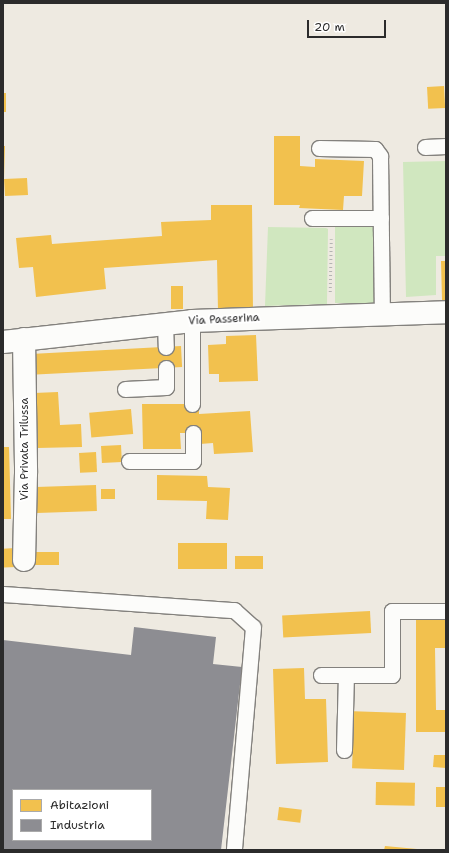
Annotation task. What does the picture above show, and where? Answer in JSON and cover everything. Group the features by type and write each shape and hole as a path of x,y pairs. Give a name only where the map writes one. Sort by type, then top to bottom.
{"street":[{"name":"Via Passerina","path":"14,340 192,321 446,312"},
{"name":"Via Privata Trilussa","path":"14,340 26,473 24,560"}],"lane":[{"path":"425,147 446,146"},
{"path":"319,148 376,149 380,156 382,314"},
{"path":"312,218 381,218"},
{"path":"192,321 192,404"},
{"path":"166,324 166,347"},
{"path":"125,389 166,387 166,368"},
{"path":"129,461 193,461 193,433"},
{"path":"3,594 234,610 254,627 234,850"},
{"path":"321,675 392,675 392,611 446,610"},
{"path":"344,750 346,675"}],"path":[{"path":"330,316 331,218"}],"green space":[{"path":"446,161 446,256 436,256 436,295 406,297 403,162"},
{"path":"335,223 375,223 375,303 335,303"},
{"path":"268,227 328,229 327,304 265,306"}],"building: Abitazioni":[{"path":"444,86 445,108 428,109 427,87"},
{"path":"3,93 6,93 6,112 3,112"},
{"path":"274,136 300,136 300,166 315,167 315,159 364,161 362,196 344,196 343,210 299,208 300,205 274,205"},
{"path":"3,146 5,146 4,179 3,179"},
{"path":"27,178 28,195 5,196 4,179"},
{"path":"211,205 252,205 253,311 218,311 217,260 104,268 106,289 36,297 33,267 19,268 16,238 51,235 52,244 162,236 161,222 211,220"},
{"path":"441,261 446,261 446,300 442,300"},
{"path":"171,286 183,286 183,309 171,309"},
{"path":"256,335 258,381 219,382 219,374 209,374 208,345 226,344 226,336"},
{"path":"181,346 182,367 36,375 35,354"},
{"path":"58,392 60,425 81,424 82,447 37,448 34,393"},
{"path":"142,404 199,404 199,414 250,411 253,452 214,454 213,443 200,444 199,433 180,433 181,449 143,449"},
{"path":"131,409 133,434 91,438 89,413"},
{"path":"121,445 122,462 102,463 101,446"},
{"path":"3,447 9,447 11,519 3,519"},
{"path":"96,452 97,472 80,473 79,453"},
{"path":"157,475 207,476 208,487 230,488 228,520 206,519 207,501 157,500"},
{"path":"96,485 97,511 37,513 36,487"},
{"path":"101,489 115,489 115,499 101,499"},
{"path":"178,543 227,543 227,569 178,569"},
{"path":"15,548 16,567 4,568 3,549"},
{"path":"35,552 59,552 59,565 35,565"},
{"path":"235,556 263,556 263,569 235,569"},
{"path":"370,611 371,633 283,638 282,616"},
{"path":"416,617 446,617 446,648 435,648 436,710 446,710 446,732 416,732"},
{"path":"304,668 305,699 326,699 328,762 276,764 273,669"},
{"path":"354,711 406,713 404,770 352,768"},
{"path":"434,755 446,755 446,768 433,767"},
{"path":"376,782 415,783 415,806 376,805"},
{"path":"436,787 446,787 446,807 436,807"},
{"path":"279,807 302,810 300,823 277,820"},
{"path":"385,846 417,849 417,850 384,850"}],"building: Industria":[{"path":"134,627 216,637 213,664 242,667 221,850 3,850 3,640 131,655"}]}
